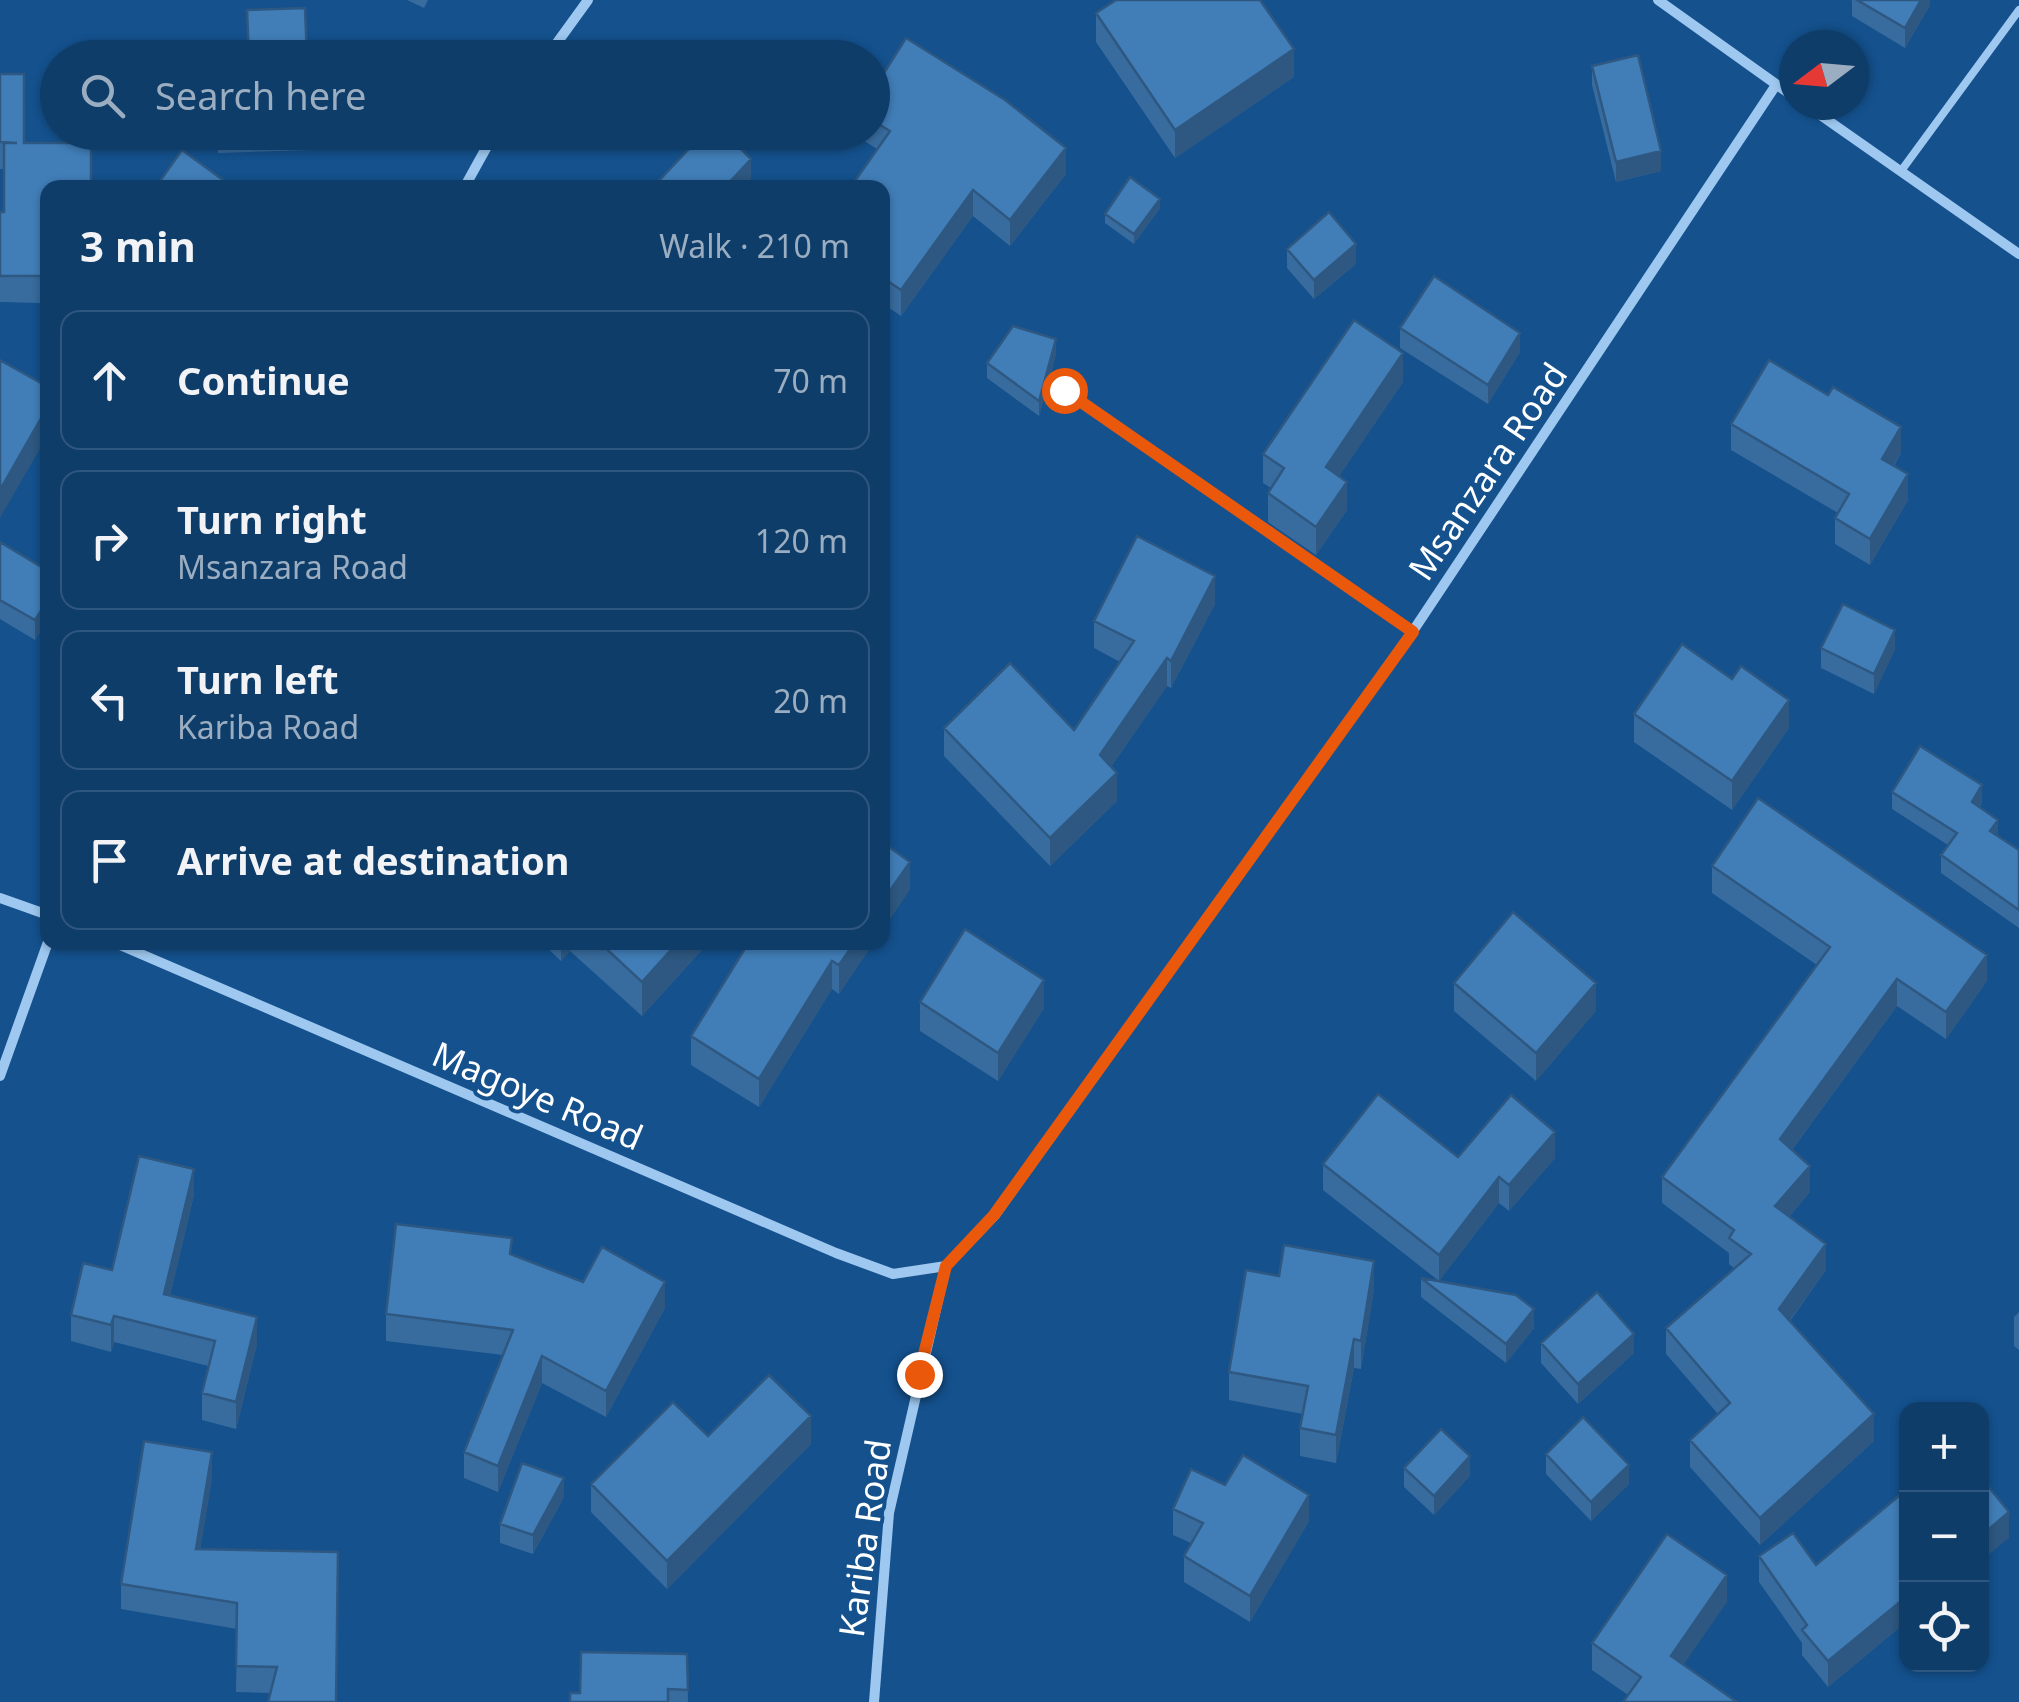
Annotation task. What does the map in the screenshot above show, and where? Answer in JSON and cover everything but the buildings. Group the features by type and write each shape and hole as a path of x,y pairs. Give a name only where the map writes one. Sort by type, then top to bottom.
{"street":[{"path":"559,40 588,0"},
{"path":"1658,0 1779,86"},
{"name":"Msanzara Road","path":"946,1266 994,1215 1413,632 1776,84"},
{"path":"1828,120 2019,254"},
{"path":"468,180 485,150"},
{"path":"0,898 40,912"},
{"path":"0,1076 45,950"},
{"name":"Magoye Road","path":"132,950 836,1253 893,1274 946,1266"},
{"name":"Kariba Road","path":"874,1702 888,1513 946,1266"}],"lane":[{"path":"1901,171 2019,10"},
{"path":"1064,390 1413,632"}],"route":[{"path":"919,1374 946,1266 994,1215 1413,632 1064,390"}]}
